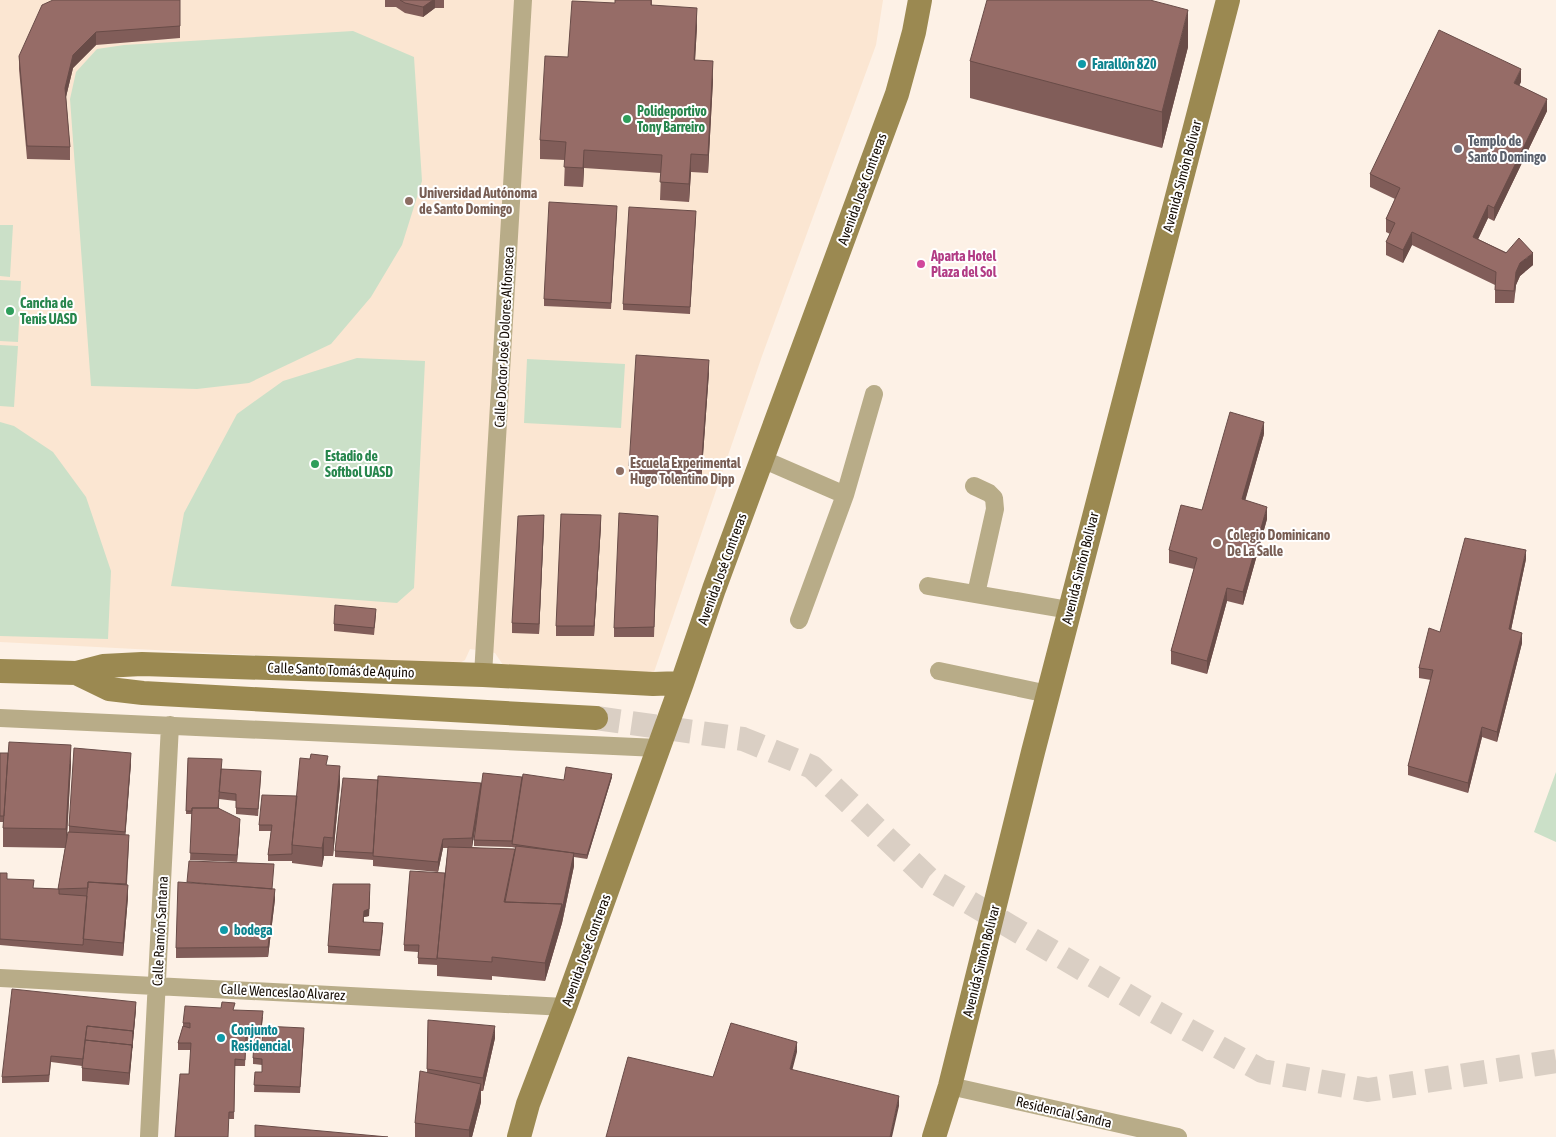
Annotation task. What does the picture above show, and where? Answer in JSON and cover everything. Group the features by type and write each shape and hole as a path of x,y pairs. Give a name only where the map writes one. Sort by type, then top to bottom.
{"main road":[{"name":"Avenida José Contreras","path":"519,1137 528,1104 566,1007 682,684 714,588 897,94 914,32 920,0"},
{"name":"Avenida Simón Bolívar","path":"934,1137 950,1086 1069,610 1228,0"},
{"name":"Calle Santo Tomás de Aquino","path":"0,671 76,673 104,666 142,664 483,675 682,684"},
{"path":"76,673 109,689 143,693 596,718"}],"street":[{"name":"Calle Doctor José Dolores Alfonseca","path":"483,675 524,0"},
{"path":"799,620 845,495 874,394"},
{"path":"762,460 845,495"},
{"path":"974,486 989,493 994,498 995,509 976,594"},
{"path":"928,586 1069,610"},
{"path":"939,671 1048,694"},
{"path":"0,718 658,748"},
{"name":"Calle Ramón Santana","path":"149,1137 170,725"},
{"name":"Calle Wenceslao Alvarez","path":"0,978 566,1007"},
{"name":"Residencial Sandra","path":"950,1086 1178,1137"}],"shaded area":[{"name":"Universidad Autónoma de Santo Domingo","path":"0,0 883,0 876,45 762,356 653,675 505,668 495,653 470,649 465,660 458,664 448,665 0,642"}],"green space":[{"path":"353,31 414,57 422,181 402,245 371,297 331,344 249,383 197,389 91,386 70,99 76,72 97,49 124,45"},
{"path":"0,225 13,225 10,277 0,276"},
{"name":"Cancha de Tenis UASD","path":"0,280 21,281 18,342 0,341"},
{"path":"0,345 18,346 14,407 0,406"},
{"name":"Estadio de Softbol UASD","path":"357,358 425,361 414,588 397,603 171,586 184,513 237,414 283,381"},
{"path":"527,359 625,364 621,428 524,423"},
{"path":"0,422 14,426 53,452 86,497 111,571 108,639 0,636"},
{"path":"1556,772 1556,842 1534,832"}],"building":[{"path":"53,0 180,0 180,26 96,32 73,55 65,88 70,147 27,146 19,56 42,5"},
{"path":"400,0 433,0 423,7"},
{"name":"Polideportivo Tony Barreiro","path":"615,0 651,0 651,5 697,8 694,60 713,61 708,155 691,154 689,184 660,182 662,155 584,150 583,168 564,167 566,142 540,140 545,56 568,57 572,1 615,3"},
{"name":"Farallón 820","path":"987,0 1150,0 1188,10 1162,112 970,61"},
{"name":"Templo de Santo Domingo","path":"1439,30 1521,69 1514,83 1547,99 1494,208 1488,205 1473,237 1506,253 1519,238 1533,253 1520,263 1516,272 1514,291 1495,290 1496,272 1412,232 1403,250 1386,242 1395,223 1386,219 1400,188 1370,174"},
{"path":"549,202 617,206 611,303 544,299"},
{"path":"629,207 696,211 690,307 623,304"},
{"path":"636,355 709,360 701,471 629,466"},
{"name":"Colegio Dominicano De La Salle","path":"1230,412 1264,422 1242,499 1267,507 1243,592 1227,588 1207,661 1171,651 1197,558 1169,550 1181,505 1202,510"},
{"name":"Escuela Experimental Hugo Tolentino Dipp","path":"619,513 658,516 654,627 614,628"},
{"path":"561,514 601,515 594,626 556,626"},
{"path":"544,515 539,624 512,623 518,516"},
{"path":"1465,538 1526,550 1509,629 1522,633 1497,732 1482,727 1468,783 1408,766 1433,670 1419,668 1429,628 1440,632"},
{"path":"335,605 376,609 374,628 334,624"},
{"path":"9,742 71,745 66,829 3,828"},
{"path":"74,748 131,753 125,832 69,826"},
{"path":"0,753 8,753 4,816 0,816"},
{"path":"311,754 328,756 326,765 340,766 333,838 324,837 322,848 292,845 300,758 310,759"},
{"path":"188,758 222,759 218,808 192,808 192,811 186,811"},
{"path":"566,767 612,774 587,855 512,844 523,774 564,780"},
{"path":"221,769 261,771 258,809 236,808 236,794 219,792"},
{"path":"483,773 522,777 512,841 474,840"},
{"path":"378,776 481,783 472,838 443,839 438,862 373,856"},
{"path":"343,778 378,780 373,853 335,851"},
{"path":"262,795 297,796 292,854 268,855 272,825 259,825"},
{"path":"192,808 218,808 240,819 237,855 190,853"},
{"path":"68,832 129,835 126,884 88,882 88,888 58,889"},
{"path":"516,846 574,853 562,910 562,904 505,902"},
{"path":"448,847 515,849 504,902 562,904 545,963 492,957 492,962 437,958"},
{"path":"189,861 274,864 272,889 187,882"},
{"path":"410,871 445,873 437,959 418,958 419,945 404,945"},
{"path":"0,873 7,873 7,879 34,880 33,888 59,889 59,894 87,896 83,945 0,939"},
{"path":"88,882 128,885 123,943 83,939"},
{"name":"bodega","path":"178,882 275,889 268,947 176,948"},
{"path":"333,884 370,884 369,909 364,911 363,922 383,923 380,950 328,946"},
{"path":"12,989 136,1002 133,1034 133,1031 87,1026 83,1059 51,1056 49,1075 2,1077"},
{"path":"222,1002 235,1003 233,1010 263,1011 260,1036 246,1037 245,1060 235,1059 234,1112 229,1112 228,1137 175,1137 180,1074 189,1074 191,1043 178,1043 183,1026 190,1028 190,1023 183,1023 185,1006 221,1008"},
{"path":"428,1020 495,1026 483,1078 427,1069"},
{"path":"731,1023 797,1042 790,1069 899,1096 890,1137 606,1137 628,1057 713,1077"},
{"path":"87,1026 133,1031 132,1048 132,1045 85,1040"},
{"path":"263,1026 304,1028 300,1087 254,1085 255,1072 262,1072 262,1059 253,1058 254,1044 262,1044"},
{"path":"85,1040 132,1045 129,1073 82,1068"},
{"path":"420,1071 481,1084 469,1130 415,1123"},
{"path":"255,1125 388,1137 255,1137"}],"tunnel":[{"path":"596,718 743,739 812,767 928,878 1150,1009 1262,1071 1368,1090 1556,1061"}],"place":[{"name":"Farallón 820","path":"1082,64"},
{"name":"Polideportivo Tony Barreiro","path":"627,119"},
{"name":"Templo de Santo Domingo","path":"1458,149"},
{"name":"Universidad Autónoma de Santo Domingo","path":"409,201"},
{"name":"Aparta Hotel Plaza del Sol","path":"921,264"},
{"name":"Cancha de Tenis UASD","path":"10,311"},
{"name":"Estadio de Softbol UASD","path":"315,464"},
{"name":"Escuela Experimental Hugo Tolentino Dipp","path":"620,471"},
{"name":"Colegio Dominicano De La Salle","path":"1217,543"},
{"name":"bodega","path":"224,930"},
{"name":"Conjunto Residencial","path":"221,1038"}]}
